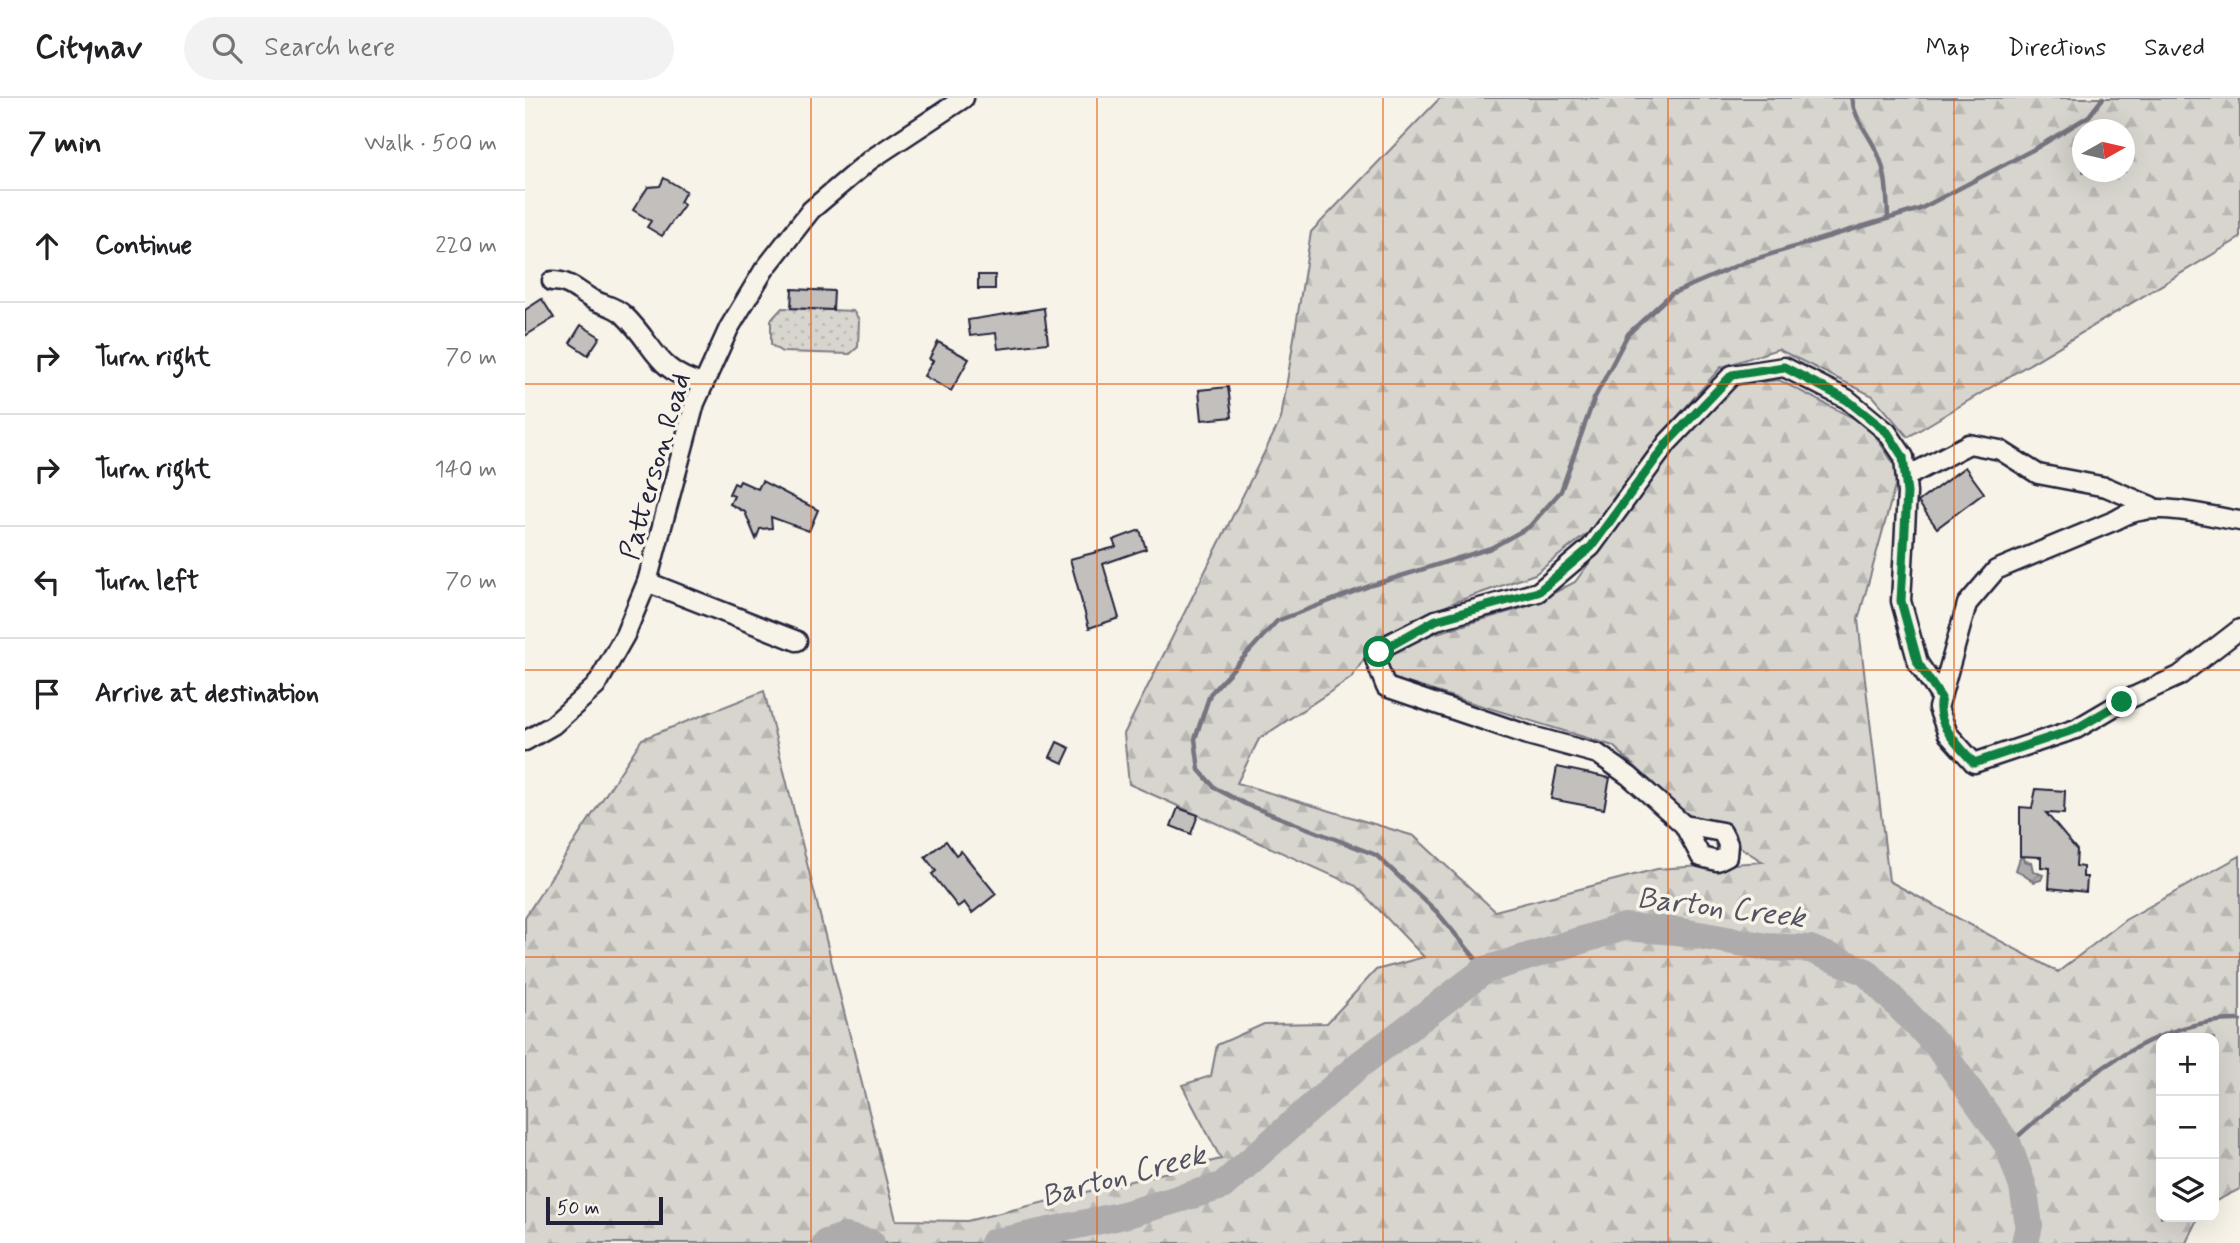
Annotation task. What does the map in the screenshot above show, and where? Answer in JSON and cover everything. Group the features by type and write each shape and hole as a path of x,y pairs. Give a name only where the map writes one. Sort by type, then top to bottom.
{"street":[{"name":"Patterson Road","path":"525,741 553,725 596,686 625,635 647,582 695,403 729,328 764,270 806,214 870,160 964,98"},
{"path":"552,281 565,281 593,300 622,313 660,362 681,378 703,384"},
{"path":"1684,825 1629,776 1598,754 1528,735 1386,687 1375,659 1379,652 1436,620 1538,592 1591,547 1668,442 1732,375 1784,367 1847,400 1887,432 1903,457 1906,477 1901,601 1918,663 1941,698"},
{"path":"1906,477 1969,444 2000,450 2038,474 2106,487 2158,509"},
{"path":"2240,522 2158,509 2133,510 2116,520 1996,570 1967,604 1938,708 1948,734 1974,763 2076,729 2122,702 2179,676 2240,629"},
{"path":"647,582 797,641"}],"green space":[{"path":"1440,98 2240,98 2240,238 1908,437 1873,396 1778,349 1721,367 1656,441 1588,533 1535,574 1455,602 1380,636 1351,678 1259,739 1237,783 1414,836 1495,911 1657,869 1763,862 1683,811 1613,746 1391,678 1387,665 1392,650 1433,634 1529,606 1575,582 1669,455 1731,385 1779,380 1869,426 1899,472 1858,620 1889,881 2058,972 2125,920 2240,856 2240,1189 2219,1200 2219,1033 2156,1033 2156,1222 2196,1222 2186,1243 525,1243 525,917 642,739 764,691 896,1220 967,1221 1221,1159 1182,1085 1211,1076 1217,1045 1264,1024 1327,1023 1376,970 1424,957 1356,886 1129,784 1124,734 1281,419 1311,232"},
{"path":"782,308 853,311 859,319 858,347 850,354 782,352 771,345 771,320"}],"water":[{"path":"2024,857 2025,861 2031,862 2033,871 2043,875 2041,880 2034,882 2016,870 2020,858"}],"building":[{"path":"664,178 686,191 680,202 684,205 662,236 647,227 651,221 633,210 648,187 660,186"},
{"path":"978,275 995,275 995,289 978,289"},
{"path":"792,289 834,291 833,310 791,308"},
{"path":"542,299 554,318 525,336 525,310"},
{"path":"1044,308 1048,343 998,349 996,333 970,336 968,320"},
{"path":"581,325 600,337 588,355 570,343"},
{"path":"938,342 969,359 951,391 924,376 933,361 929,359"},
{"path":"1228,387 1232,417 1202,420 1199,390"},
{"path":"1965,467 1984,493 1937,528 1918,502"},
{"path":"740,481 758,489 762,481 818,510 809,531 771,517 772,528 760,529 756,539 745,512 730,504 734,496 729,494 734,483 738,485"},
{"path":"1140,530 1146,549 1103,564 1119,618 1089,628 1070,559 1116,547 1113,540"},
{"path":"1057,742 1070,748 1063,763 1050,757"},
{"path":"1557,767 1610,778 1604,809 1551,799"},
{"path":"2036,789 2065,791 2064,814 2046,813 2077,850 2076,866 2083,867 2083,877 2087,877 2086,892 2049,888 2050,868 2041,867 2041,857 2020,856 2020,807 2032,808"},
{"path":"1178,808 1198,815 1191,834 1171,826"},
{"path":"946,841 956,855 961,851 996,894 972,913 964,902 958,907 932,874 936,871 925,857"}],"waterway":[{"path":"1852,98 1858,118 1882,165 1888,218"},
{"path":"1485,970 1437,912 1376,855 1245,804 1215,788 1199,770 1195,739 1210,694 1277,621 1372,585 1491,548 1529,527 1561,491 1594,399 1628,334 1671,294 1745,262 1920,209 2038,147 2089,116 2103,98"},
{"name":"Barton Creek","path":"993,1243 1124,1215 1222,1186 1359,1065 1485,970 1624,927 1676,931 1767,947 1810,949 1866,972 1937,1045 2008,1145 2023,1187 2029,1225 2025,1243"},
{"path":"2008,1145 2086,1080 2143,1044 2206,1022 2240,1020"},
{"name":"Barton Creek","path":"826,1243 844,1237 871,1243"}],"route":[{"path":"1379,652 1387,645 1436,620 1538,592 1591,547 1668,442 1732,375 1784,367 1847,400 1887,432 1903,457 1907,493 1901,601 1918,663 1941,698 1938,708 1948,734 1974,763 2076,729 2122,702"}]}
